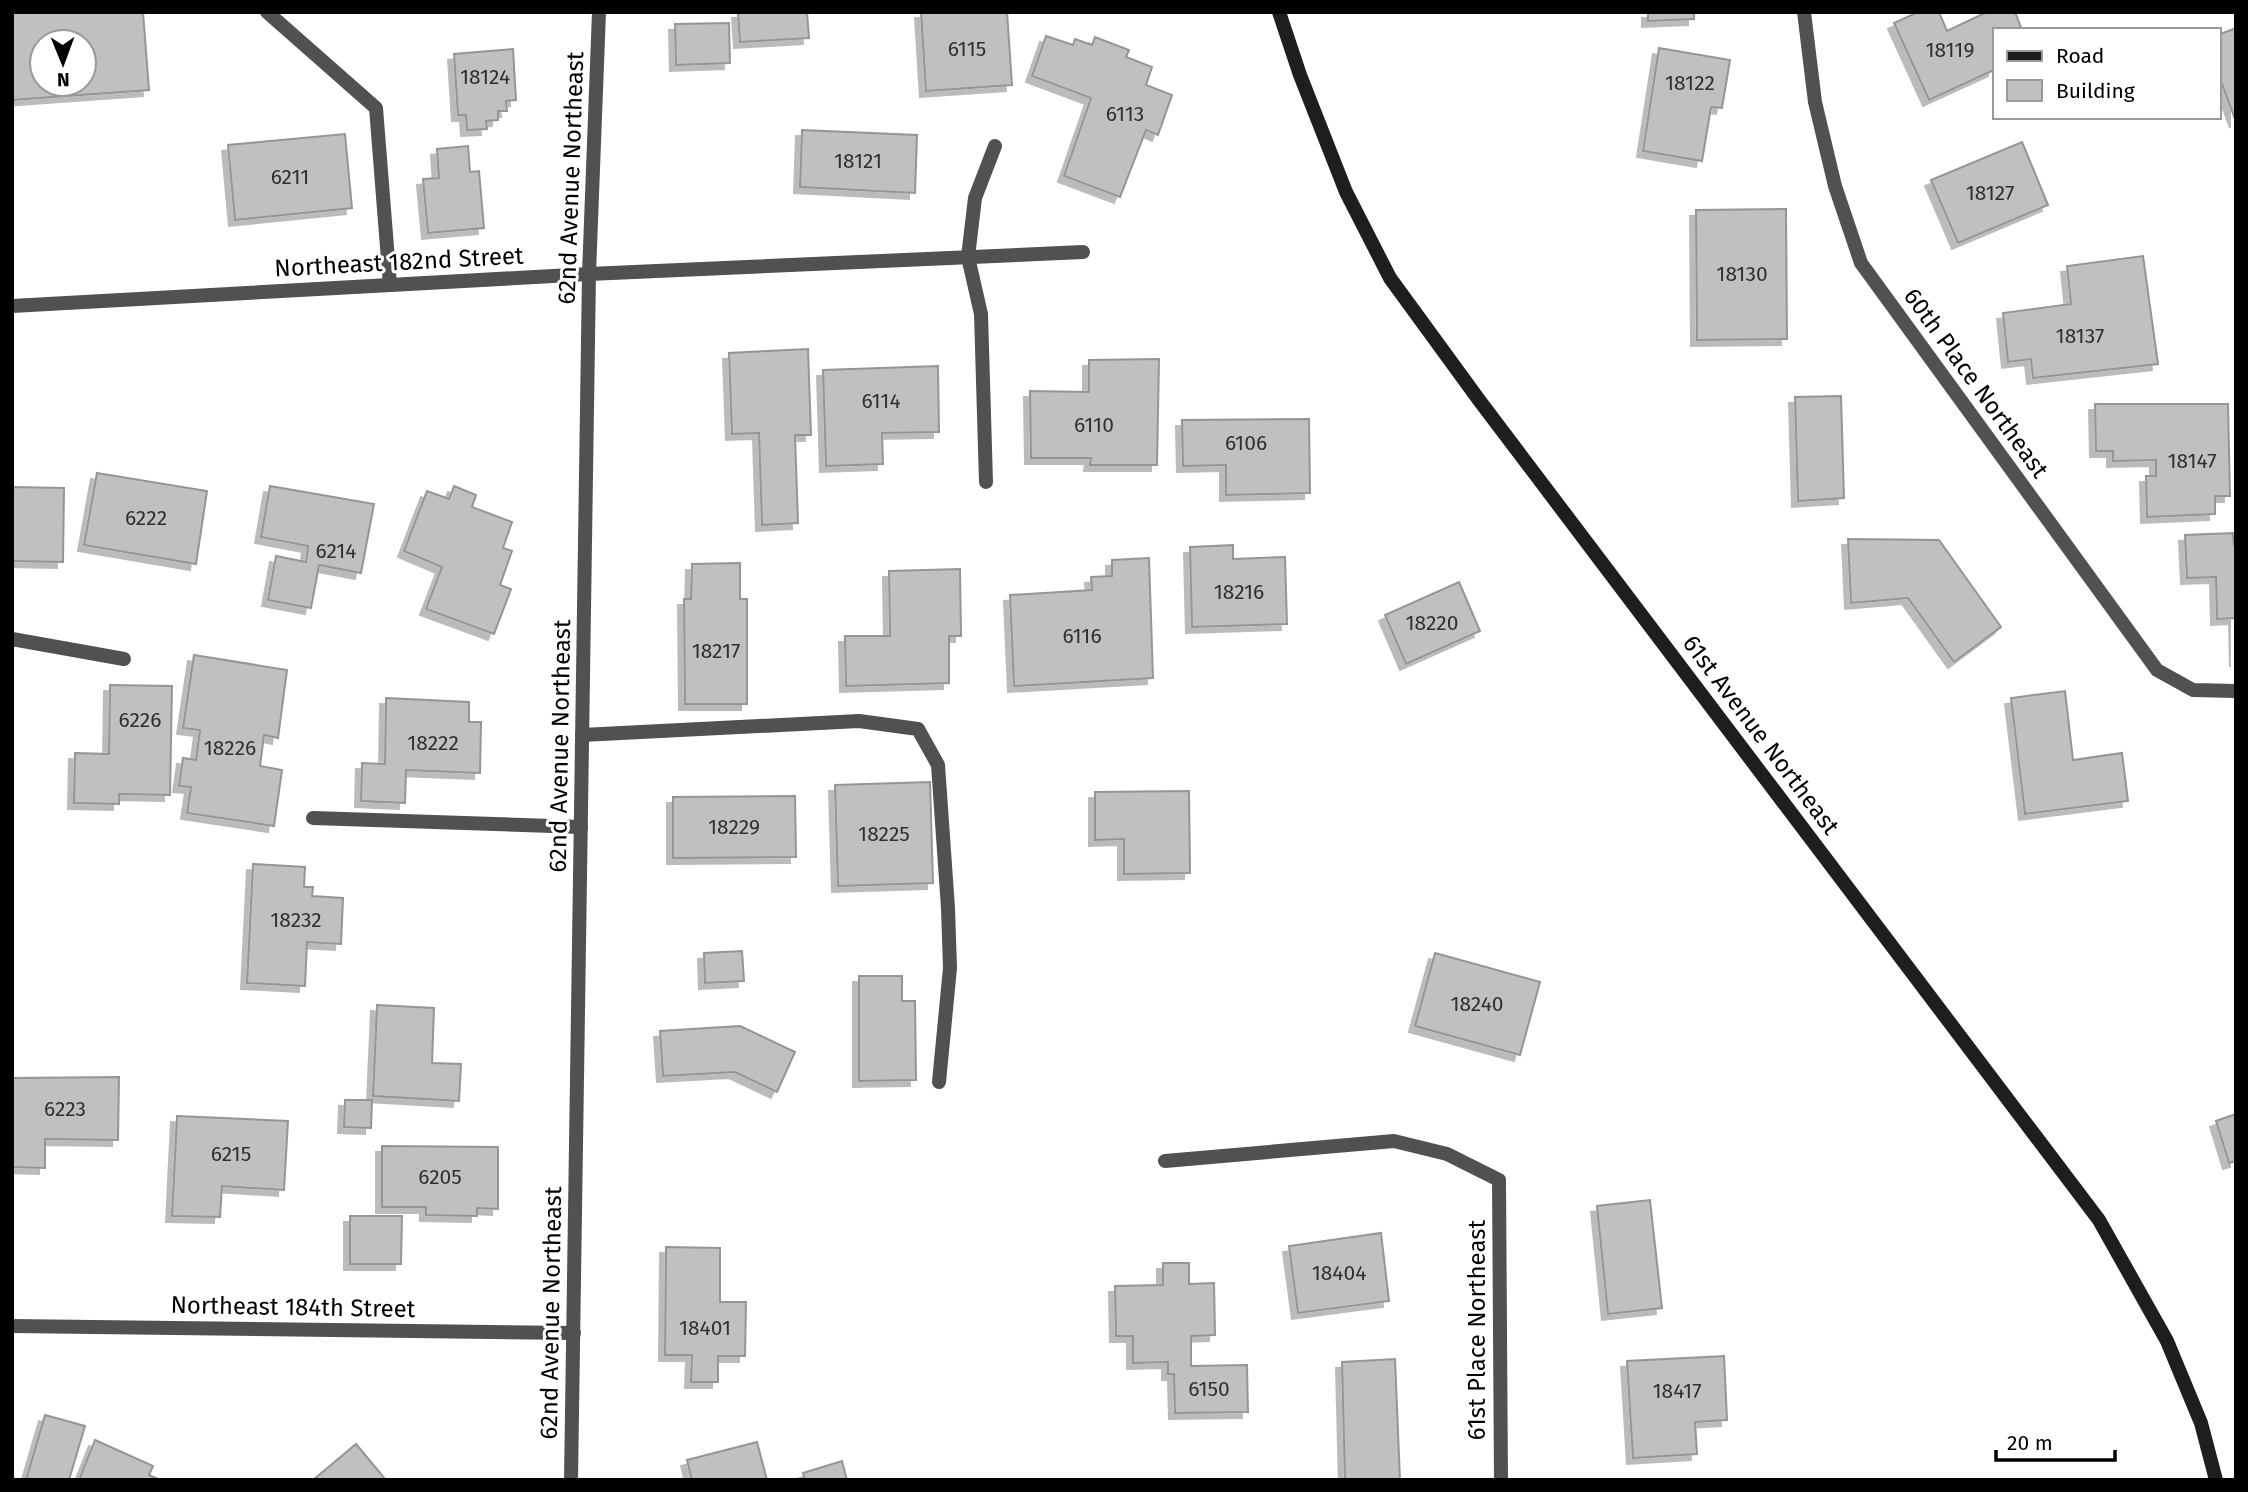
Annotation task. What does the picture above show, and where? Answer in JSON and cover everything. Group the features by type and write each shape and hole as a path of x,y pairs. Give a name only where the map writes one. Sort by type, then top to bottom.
{"main road":[{"name":"61st Avenue Northeast","path":"1279,12 1300,75 1346,192 1390,278 2099,1220 2167,1341 2201,1423 2216,1480"}],"street":[{"path":"267,12 376,107 390,285"},
{"name":"62nd Avenue Northeast","path":"571,1480 589,274 599,12"},
{"name":"60th Place Northeast","path":"1804,12 1815,102 1835,186 1861,263 2157,670 2193,691 2236,691"},
{"path":"986,482 981,314 968,257 975,198 995,146"},
{"name":"Northeast 182nd Street","path":"12,306 589,274 1083,252"},
{"path":"12,639 124,659"},
{"path":"582,735 859,721 918,729 938,765 948,908 950,968 939,1082"},
{"path":"313,818 581,827"},
{"name":"61st Place Northeast","path":"1165,1161 1394,1141 1447,1154 1499,1180 1501,1480"},
{"name":"Northeast 184th Street","path":"12,1326 574,1333"}],"building":[{"path":"12,12 143,12 149,90 98,94 98,28 28,28 28,98 39,98 12,100"},
{"path":"738,12 807,12 809,38 740,42"},
{"path":"921,12 1007,12 1012,85 926,91"},
{"path":"1648,12 1694,12 1694,19 1648,21"},
{"path":"1918,12 1939,12 1947,31 1987,12 2015,12 2021,28 1993,28 1993,70 1929,100 1894,23"},
{"path":"729,23 730,63 676,65 675,24"},
{"path":"2236,28 2236,122 2220,78 2220,34"},
{"path":"1046,36 1073,45 1075,39 1092,45 1095,37 1129,50 1126,57 1152,67 1146,85 1172,95 1158,135 1146,130 1120,197 1064,176 1091,98 1032,76"},
{"path":"1659,48 1730,60 1722,108 1711,107 1702,161 1643,151"},
{"path":"513,49 516,100 506,101 507,111 498,111 498,120 486,121 487,129 467,130 466,115 458,115 454,54"},
{"path":"802,130 917,135 915,193 800,187"},
{"path":"345,134 352,208 235,220 228,145"},
{"path":"2022,142 2048,205 1958,243 1931,180"},
{"path":"468,146 470,172 479,171 484,228 428,233 423,179 439,178 437,149"},
{"path":"1786,209 1787,339 1697,340 1696,210"},
{"path":"2143,256 2158,364 2033,378 2031,359 2008,362 2003,313 2071,304 2067,266"},
{"path":"808,349 811,435 795,435 798,523 762,525 759,433 732,434 729,353"},
{"path":"1159,359 1157,465 1090,465 1091,458 1031,458 1030,391 1089,392 1089,360"},
{"path":"938,366 939,432 882,433 883,464 826,466 823,370"},
{"path":"1841,396 1844,498 1798,501 1795,397"},
{"path":"2095,404 2228,404 2230,496 2215,496 2215,514 2147,517 2146,476 2156,476 2156,460 2113,461 2113,451 2096,451"},
{"path":"1309,419 1310,493 1226,495 1226,465 1183,466 1182,420"},
{"path":"97,473 207,491 196,564 84,545"},
{"path":"270,486 374,504 361,573 319,565 311,608 268,600 276,556 306,562 308,546 261,537"},
{"path":"454,486 476,495 472,507 512,522 503,548 512,551 500,585 511,589 494,634 426,609 442,567 404,551 427,491 449,499"},
{"path":"12,487 64,488 63,562 12,561"},
{"path":"2233,533 2234,545 2236,544 2236,661 2235,618 2217,619 2216,577 2187,578 2185,535"},
{"path":"1848,539 1939,540 2001,627 1954,662 1908,598 1851,603"},
{"path":"1233,545 1233,559 1285,557 1287,624 1192,627 1190,547"},
{"path":"1149,558 1153,678 1014,686 1010,595 1092,590 1091,577 1112,576 1112,560"},
{"path":"740,563 740,599 747,599 747,704 685,704 684,599 691,599 692,564"},
{"path":"960,569 961,636 949,636 949,683 846,686 845,636 890,636 889,571"},
{"path":"1459,582 1480,631 1406,664 1385,615"},
{"path":"194,655 287,670 278,738 264,735 260,766 282,770 274,826 187,813 191,787 179,786 183,758 196,760 200,730 183,728"},
{"path":"110,685 172,686 170,795 119,794 119,804 74,803 75,753 109,754"},
{"path":"2065,691 2073,760 2122,753 2128,801 2025,814 2011,698"},
{"path":"386,698 469,702 469,722 481,722 480,773 406,770 405,803 361,801 362,763 385,764"},
{"path":"930,782 933,883 838,886 835,785"},
{"path":"1189,791 1190,873 1124,874 1124,839 1095,840 1095,792"},
{"path":"795,796 796,857 673,858 673,797"},
{"path":"253,864 305,867 304,887 313,887 312,896 343,898 341,944 307,942 305,986 247,983"},
{"path":"742,951 744,981 705,983 704,953"},
{"path":"1435,953 1540,982 1520,1055 1415,1026"},
{"path":"859,976 902,976 902,1001 915,1001 916,1080 859,1081"},
{"path":"377,1005 434,1008 432,1063 461,1064 459,1101 373,1096"},
{"path":"740,1026 795,1052 777,1092 735,1072 663,1076 660,1031"},
{"path":"119,1077 118,1140 45,1139 45,1168 12,1167 12,1078"},
{"path":"345,1100 372,1100 371,1128 344,1127"},
{"path":"2236,1114 2236,1161 2229,1163 2216,1121"},
{"path":"177,1116 288,1121 284,1190 222,1186 220,1217 172,1216"},
{"path":"382,1146 498,1147 498,1209 477,1208 477,1216 426,1215 426,1207 382,1207"},
{"path":"1650,1200 1662,1308 1608,1314 1597,1206"},
{"path":"350,1216 402,1216 401,1264 350,1264"},
{"path":"1381,1233 1389,1301 1298,1313 1289,1246"},
{"path":"666,1247 720,1248 720,1302 746,1302 745,1356 718,1356 718,1382 691,1382 692,1355 665,1355"},
{"path":"1163,1263 1189,1263 1189,1284 1214,1283 1215,1335 1191,1336 1191,1366 1247,1365 1248,1412 1175,1413 1174,1374 1168,1374 1168,1362 1133,1363 1133,1336 1116,1336 1115,1286 1163,1285"},
{"path":"1724,1356 1727,1420 1695,1422 1697,1454 1633,1458 1627,1361"},
{"path":"1395,1359 1400,1480 1345,1480 1342,1362"},
{"path":"45,1415 85,1426 69,1480 26,1480"},
{"path":"95,1440 153,1466 149,1475 160,1480 79,1480"},
{"path":"757,1442 767,1480 692,1480 687,1460"},
{"path":"356,1444 386,1480 313,1480"},
{"path":"842,1461 847,1480 805,1480 803,1473"}]}
